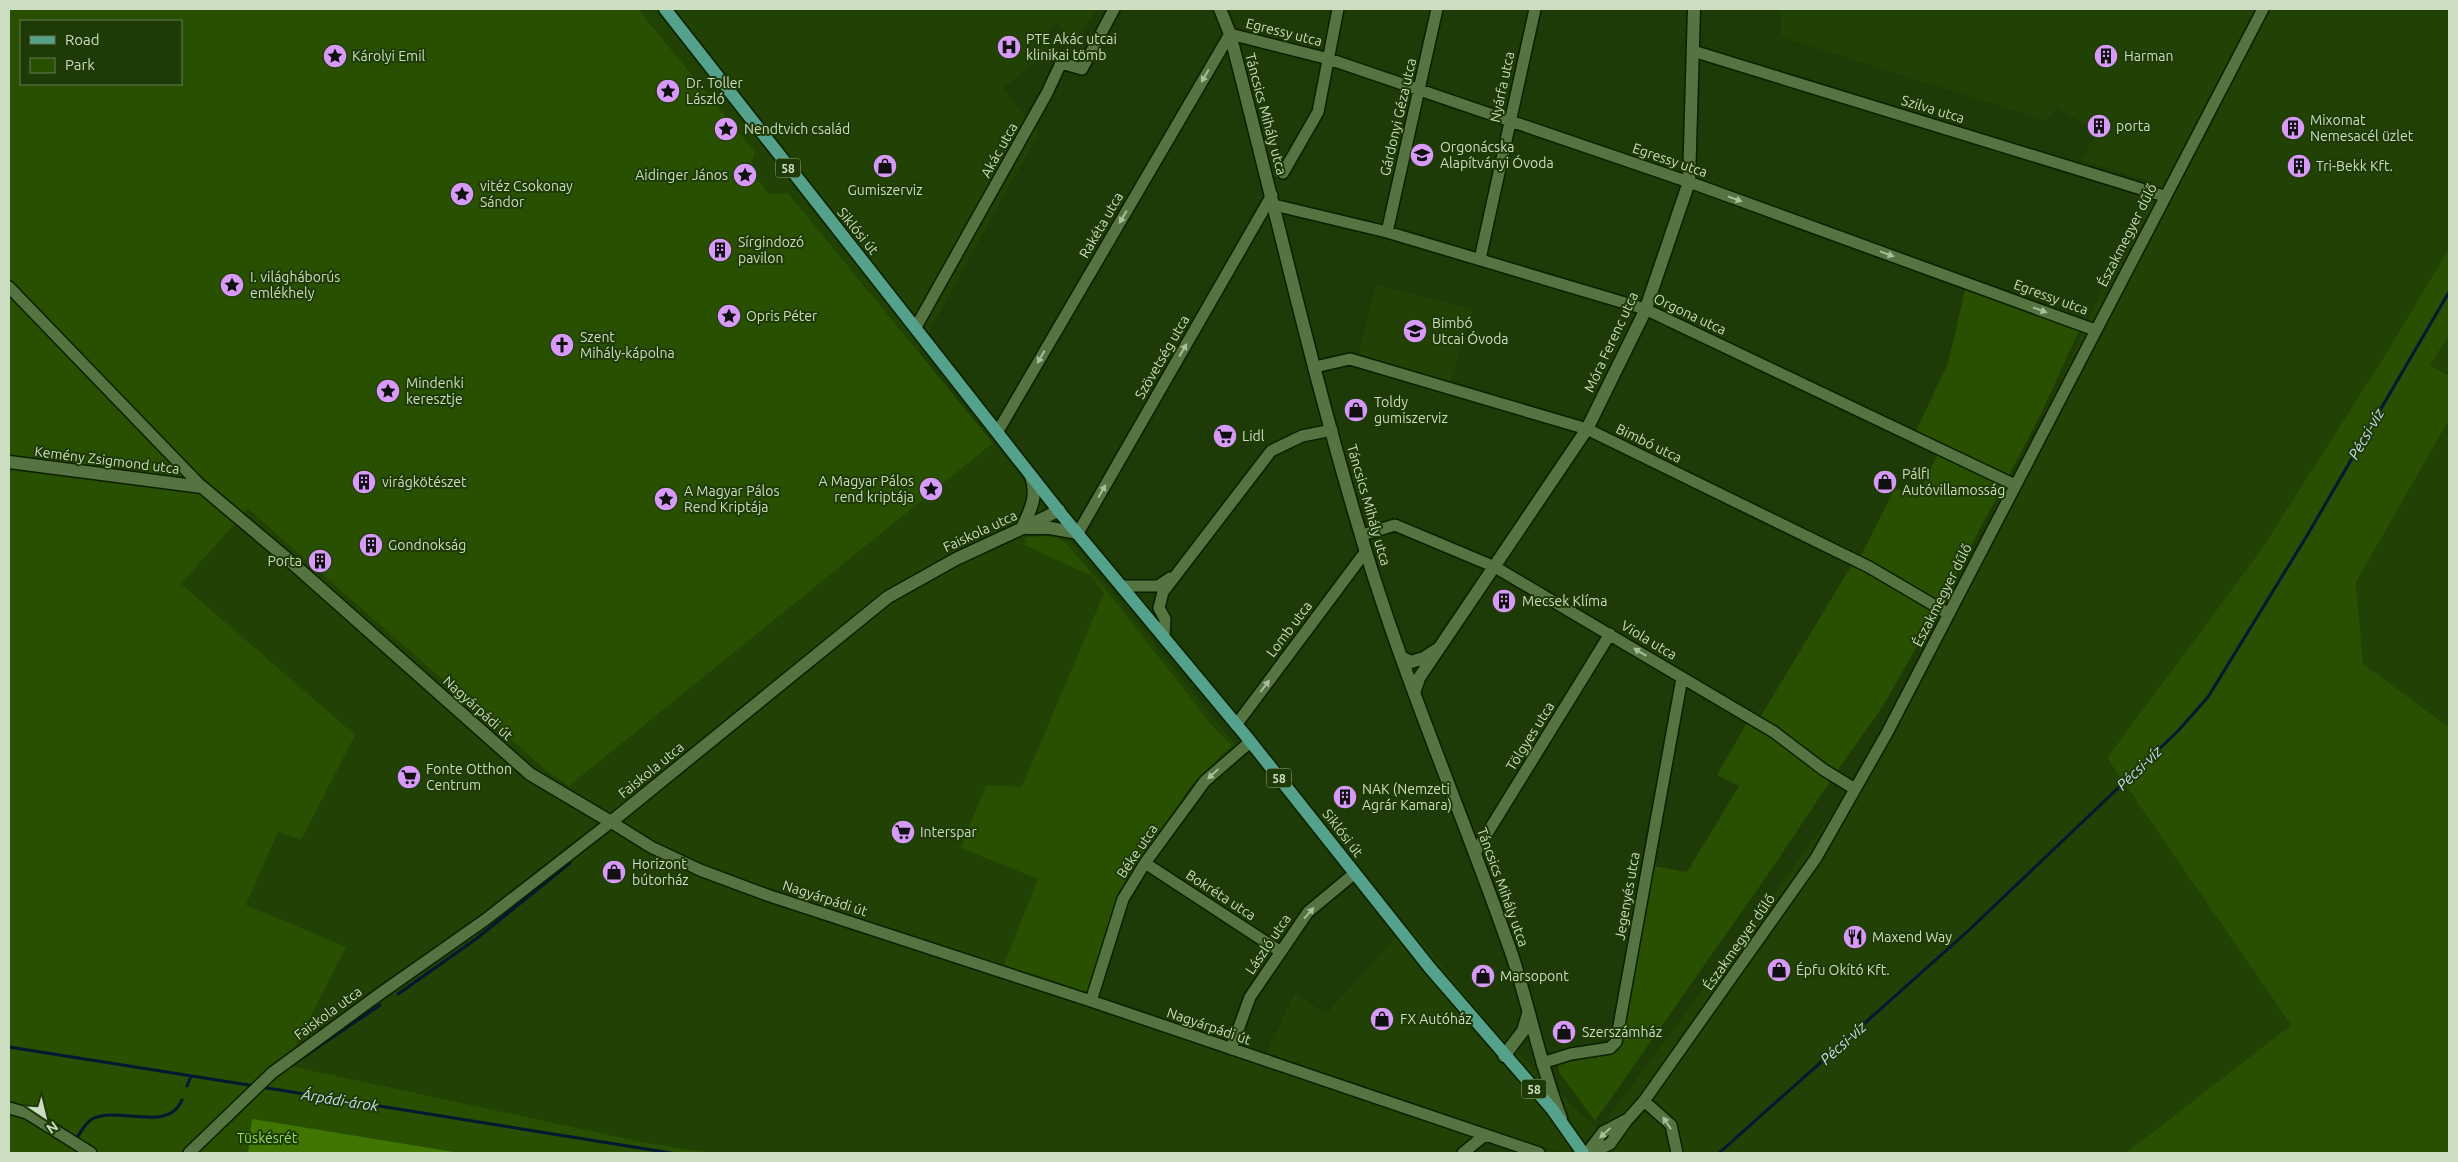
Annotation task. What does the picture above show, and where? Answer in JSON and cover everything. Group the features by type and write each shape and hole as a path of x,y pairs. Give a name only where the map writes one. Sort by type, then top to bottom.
{"main road":[{"name":"Siklósi út","path":"665,9 1029,472"},
{"name":"58","path":"1029,472 1078,533"},
{"name":"Siklósi út","path":"1078,533 1250,742 1430,968 1563,1123 1583,1153"}],"street":[{"path":"672,9 677,24"},
{"name":"Akác utca","path":"916,327 1038,109 1061,63 1082,69 1114,9"},
{"name":"Táncsics Mihály utca","path":"1220,9 1230,34 1315,367 1366,551 1401,657 1512,957 1542,1063 1563,1123"},
{"path":"1283,173 1318,112 1338,9"},
{"name":"Gárdonyi Géza utca","path":"1387,232 1438,9"},
{"name":"Nyárfa utca","path":"1480,258 1535,9"},
{"name":"Móra Ferenc utca","path":"1414,693 1419,678 1587,429 1645,309 1689,182 1694,9"},
{"name":"Északmegyer dűlő","path":"1587,1153 1603,1132 1628,1119 1644,1100 1816,858 1906,699 2164,196 2263,9"},
{"name":"Egressy utca","path":"1230,34 1329,59 1510,120 1689,182 2095,330"},
{"name":"Rakéta utca","path":"998,431 1230,34"},
{"name":"Szilva utca","path":"1693,51 2164,196"},
{"name":"Orgona utca","path":"1273,200 1480,258 1645,309 2015,485"},
{"name":"Szövetség utca","path":"1078,533 1273,200"},
{"path":"9,287 202,487"},
{"name":"Bimbó utca","path":"1315,367 1350,359 1587,429 1869,567 1949,614"},
{"path":"1164,638 1165,619 1159,608 1163,592 1271,451 1302,436 1332,430"},
{"name":"Kemény Zsigmond utca","path":"9,462 202,487"},
{"path":"1029,472 1035,489 1035,495 1022,528 1050,528 1078,533"},
{"name":"Nagyárpádi út","path":"202,487 291,562 530,774 652,847 700,870 767,895 1090,1001 1539,1153"},
{"name":"Faiskola utca","path":"189,1153 272,1073 381,992 486,920 611,822 888,597 956,559 1059,510"},
{"name":"Viola utca","path":"1362,535 1395,525 1495,567 1774,732 1824,770 1855,789"},
{"name":"Lomb utca","path":"1236,725 1366,551"},
{"path":"1122,586 1158,586 1174,576 1186,563"},
{"name":"Tölgyes utca","path":"1475,854 1610,634"},
{"name":"Móra Ferenc utca","path":"1401,657 1411,662 1424,658 1440,647"},
{"name":"Jegenyés utca","path":"1542,1063 1571,1054 1610,1048 1616,1042 1682,678"},
{"name":"Béke utca","path":"1090,1001 1123,899 1145,863 1205,781 1250,742"},
{"name":"Bokréta utca","path":"1145,863 1281,952"},
{"name":"László utca","path":"1231,1049 1250,997 1308,912 1355,873"},
{"name":"Táncsics Mihály utca","path":"1504,1056 1523,1031 1527,1022 1528,1014 1525,1000"},
{"path":"1644,1100 1670,1125 1677,1153"},
{"path":"9,1108 27,1113 91,1153"},
{"path":"1591,1153 1610,1144 1628,1119"},
{"path":"1463,1153 1484,1135"}],"shaded area":[{"path":"638,9 1097,9 1075,43 1057,23 1045,33 1049,51 1003,88 1039,133 918,351 788,193 769,194 750,169 755,152"},
{"path":"1781,9 2449,9 2449,248 2384,357 2261,550 2107,758 2291,1025 2126,1153 1593,1153 1599,1130 1855,783 2034,438 2151,182 2081,160 2097,131 2056,108 2047,121 1781,37"},
{"name":"Bimbó Utcai Óvoda","path":"1376,285 1473,309 1450,382 1359,354"},
{"path":"2449,335 2449,376 2430,365"},
{"path":"2449,420 2449,727 2363,664 2356,582"},
{"path":"993,443 1239,749 1204,781 1122,899 1092,995 1265,1056 1295,993 1326,1014 1408,924 1497,1033 1599,1130 1567,1153 1489,1133 1466,1153 712,1153 642,1142 286,1065 246,906 278,831 300,840 181,584 248,509 569,786"}],"green space":[{"path":"9,9 638,9 755,152 750,169 769,194 788,193 993,443 569,786 547,771 248,509 181,584 355,735 301,840 278,832 246,905 346,947 286,1065 642,1142 712,1153 461,1153 252,1120 248,1153 9,1153"},
{"path":"2449,248 2449,335 2430,365 2449,376 2449,420 2356,582 2363,664 2449,727 2449,1153 2126,1153 2291,1025 2107,758 2261,550 2384,357"},
{"path":"1966,286 2080,329 2040,416 2008,477 1916,431 1948,363"},
{"path":"1938,453 2003,485 1940,605 1858,561 1895,488 1917,498"},
{"path":"1047,536 1058,538 1065,542 1115,601 1214,728 1232,745 1193,783 1117,896 1087,993 1004,965 1038,879 961,848 986,785 1022,787 1104,593 1092,576 1024,545 1027,537"},
{"path":"1851,566 1870,572 1936,613 1881,709 1837,771 1759,719"},
{"path":"1748,721 1831,780 1771,870 1595,1121 1559,1072 1558,1064 1617,1052 1654,866 1687,872 1739,786 1717,775"},
{"name":"Tüskésrét","path":"252,1119 461,1153 248,1153"}],"waterway":[{"name":"Pécsi-víz","path":"1719,1153 1968,931 2178,731 2208,697 2305,539 2449,292"},
{"path":"398,994 476,939 570,863"},
{"path":"299,1060 380,1005"},
{"name":"Árpádi-árok","path":"9,1047 255,1086"},
{"path":"187,1086 191,1076"},
{"name":"Árpádi-árok","path":"261,1087 671,1153"},
{"path":"76,1139 92,1119 115,1115 141,1117 166,1115 175,1110 182,1100"},
{"path":"45,1118 67,1132"}],"place":[{"name":"PTE Akác utcai klinikai tömb","path":"1009,47"},
{"name":"Károlyi Emil","path":"335,56"},
{"name":"Harman","path":"2106,56"},
{"name":"Dr. Toller László","path":"668,91"},
{"name":"porta","path":"2099,126"},
{"name":"Mixomat Nemesacél üzlet","path":"2293,128"},
{"name":"Nendtvich család","path":"726,129"},
{"name":"Orgonácska Alapítványi Óvoda","path":"1422,155"},
{"name":"Gumiszerviz","path":"885,166"},
{"name":"Tri-Bekk Kft.","path":"2299,166"},
{"name":"Aidinger János","path":"745,175"},
{"name":"vitéz Csokonay Sándor","path":"462,194"},
{"name":"Sírgindozó pavilon","path":"720,250"},
{"name":"I. világháborús emlékhely","path":"232,285"},
{"name":"Opris Péter","path":"729,316"},
{"name":"Bimbó Utcai Óvoda","path":"1415,331"},
{"name":"Szent Mihály-kápolna","path":"562,345"},
{"name":"Mindenki keresztje","path":"388,391"},
{"name":"Toldy gumiszerviz","path":"1356,410"},
{"name":"Lidl","path":"1225,436"},
{"name":"virágkötészet","path":"364,482"},
{"name":"Pálfi Autóvillamosság","path":"1885,482"},
{"name":"A Magyar Pálos rend kriptája","path":"931,489"},
{"name":"A Magyar Pálos Rend Kriptája","path":"666,499"},
{"name":"Gondnokság","path":"371,545"},
{"name":"Porta","path":"320,561"},
{"name":"Mecsek Klíma","path":"1504,601"},
{"name":"Fonte Otthon Centrum","path":"409,777"},
{"name":"NAK (Nemzeti Agrár Kamara)","path":"1345,797"},
{"name":"Interspar","path":"903,832"},
{"name":"Horizont bútorház","path":"614,872"},
{"name":"Maxend Way","path":"1855,937"},
{"name":"Épfu Okító Kft.","path":"1779,970"},
{"name":"Marsopont","path":"1483,976"},
{"name":"FX Autóház","path":"1382,1019"},
{"name":"Szerszámház","path":"1564,1032"}]}
